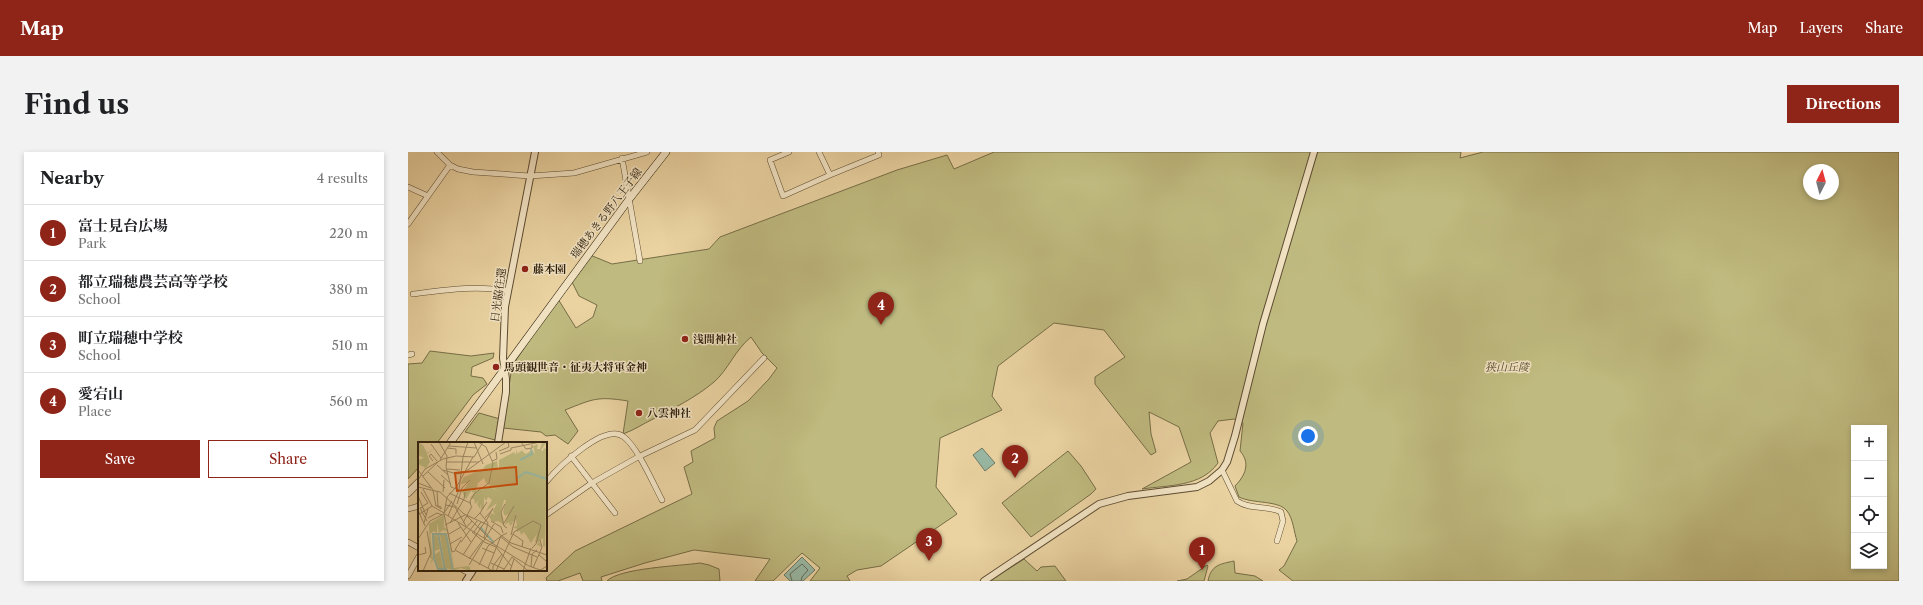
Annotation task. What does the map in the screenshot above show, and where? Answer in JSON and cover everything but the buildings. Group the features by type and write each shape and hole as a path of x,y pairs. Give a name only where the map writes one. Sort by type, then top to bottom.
{"main road":[{"name":"瑞穂あきる野八王子線","path":"451,442 630,198 666,152"},
{"path":"408,494 418,483"}],"street":[{"path":"437,152 450,165 473,172 530,176 574,173 647,152"},
{"name":"日光脇往還","path":"498,442 506,392 504,326 508,291 534,152"},
{"path":"789,152 770,160 782,196 879,155 878,152"},
{"path":"820,152 830,175"},
{"path":"984,581 1099,504 1128,496 1197,487 1213,478 1222,470 1227,462 1235,436 1263,324 1314,152"},
{"path":"622,158 640,261"},
{"path":"408,224 450,165"},
{"path":"408,188 428,196"},
{"path":"413,294 462,288 481,288 508,291"},
{"path":"547,514 592,482 638,457 695,430 764,358"},
{"path":"547,481 571,456 600,439 620,434 624,437 638,457 662,500"},
{"path":"571,456 615,513"},
{"path":"1222,470 1237,501 1250,507 1272,508 1281,512 1283,521 1277,541"},
{"path":"408,509 418,506"},
{"path":"408,542 418,547"},
{"path":"408,576 418,558"},
{"path":"520,581 521,571"},
{"path":"466,581 472,572"}],"green space":[{"name":"狭山丘陵","path":"994,152 1461,152 1460,158 1483,152 1899,152 1899,581 1293,581 1279,570 1284,566 1297,541 1289,514 1278,505 1251,501 1239,497 1235,486 1242,478 1246,465 1240,451 1243,423 1234,419 1218,421 1210,433 1218,463 1203,477 1184,484 1142,489 1191,462 1179,427 1149,412 1151,434 1156,452 1151,455 1095,384 1095,377 1125,357 1104,330 1054,323 998,366 992,396 1002,410 940,438 936,487 957,514 881,566 857,570 847,576 850,581 810,581 820,568 802,553 773,581 755,581 770,559 694,550 601,577 602,581 583,581 580,573 558,581 547,581 546,578 575,551 692,494 684,467 693,462 691,451 715,438 714,428 717,421 748,401 769,379 777,368 762,353 751,337 740,348 719,377 707,388 677,407 623,434 628,401 609,399 589,401 565,410 578,431 568,444 555,435 546,436 541,432 503,428 512,366 558,299 576,328 593,317 597,305 579,296 571,280 590,255 612,264 709,249 720,237 897,170 947,155 954,169"},
{"path":"430,351 471,356 494,353 493,358 472,367 471,376 483,378 487,384 473,395 438,442 418,442 418,468 408,479 408,364 422,363"},
{"path":"479,413 500,419 495,440 465,432"},
{"path":"1068,451 1081,466 1096,489 1031,537 1002,503"},
{"path":"1024,559 1037,571 1041,567 1055,566 1066,581 989,581"},
{"path":"1234,561 1235,573 1255,576 1263,581 1208,581 1214,568 1220,564"},
{"path":"700,563 719,569 720,581 607,581 624,573 636,570"},
{"path":"1207,565 1204,581 1177,581 1187,579"}],"water":[{"path":"982,448 995,463 985,471 973,455"},
{"path":"802,557 815,570 803,581 790,581 784,575"}],"place":[{"name":"藤本園","path":"525,269"},
{"name":"愛宕山","path":"881,325"},
{"name":"浅間神社","path":"685,339"},
{"name":"馬頭観世音・征夷大将軍金神","path":"496,367"},
{"name":"八雲神社","path":"639,413"},
{"name":"都立瑞穂農芸高等学校","path":"1015,478"},
{"name":"町立瑞穂中学校","path":"929,561"},
{"name":"富士見台広場","path":"1202,570"}]}
